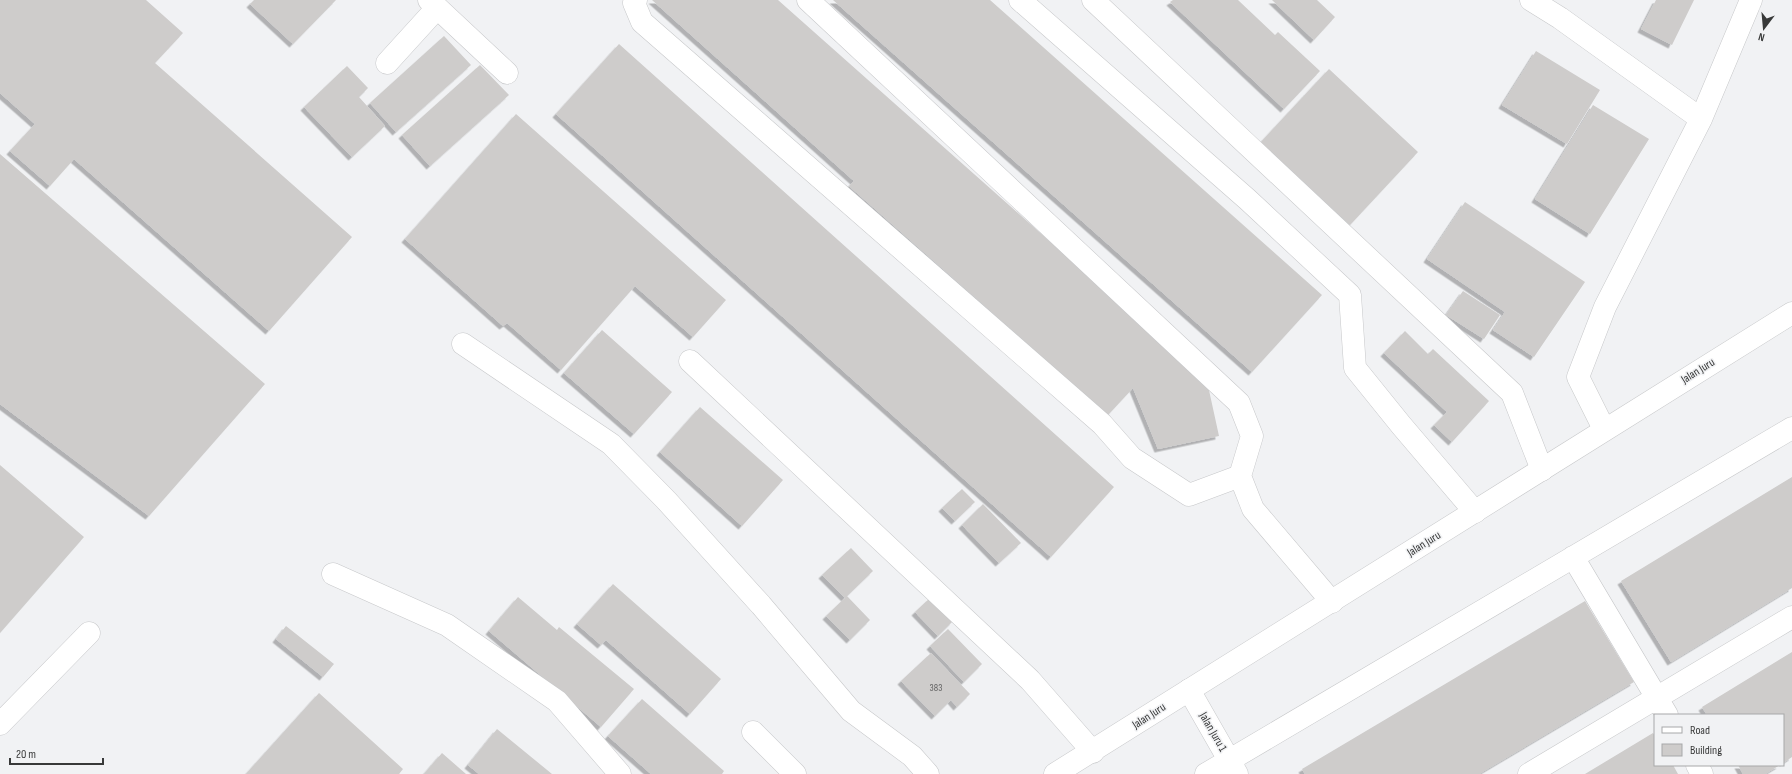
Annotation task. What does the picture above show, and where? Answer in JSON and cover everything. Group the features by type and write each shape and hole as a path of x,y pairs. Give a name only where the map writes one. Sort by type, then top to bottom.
{"street":[{"path":"636,0 634,3 642,22 1102,424 1132,458 1189,495 1240,476"},
{"path":"808,0 1239,403 1252,436 1240,476 1253,509 1332,602"},
{"path":"1020,0 1246,199 1350,295 1355,368 1401,426 1475,512"},
{"path":"1093,0 1512,393 1542,470"},
{"path":"1531,0 1560,18 1701,119"},
{"path":"1604,429 1578,377 1605,307 1701,119 1751,0"},
{"path":"387,63 433,4 507,73"},
{"name":"Jalan Juru","path":"1055,774 1093,752 1189,690 1542,470 1604,429 1792,313"},
{"path":"463,344 611,444 672,506 761,605 851,711 912,756 928,774"},
{"path":"690,361 1030,680 1093,752"},
{"path":"1206,774 1233,767 1573,557 1792,428"},
{"path":"1573,557 1662,706"},
{"path":"333,574 447,625 557,701 620,774"},
{"path":"1529,774 1662,706 1792,617"},
{"path":"0,724 88,633"},
{"name":"Jalan Juru 1","path":"1189,690 1233,767"},
{"path":"753,732 795,774"}],"building":[{"path":"0,0 146,0 183,33 155,63 352,237 269,331 74,159 50,186 10,151 35,124 0,93"},
{"path":"254,0 336,0 293,44 250,4"},
{"path":"652,0 778,0 1207,381 1219,436 1158,449 1133,388 1108,415 849,186 854,181"},
{"path":"833,0 990,0 1322,295 1252,372"},
{"path":"1173,0 1238,0 1275,35 1278,32 1320,71 1284,109 1170,2"},
{"path":"1272,0 1317,0 1335,17 1314,40"},
{"path":"1656,0 1694,0 1672,45 1641,29"},
{"path":"444,36 471,65 396,132 370,103"},
{"path":"619,44 1114,487 1051,557 556,114"},
{"path":"1536,51 1600,90 1567,144 1502,105"},
{"path":"480,65 509,95 430,166 402,135"},
{"path":"347,66 368,88 359,97 385,126 352,157 304,107"},
{"path":"1329,69 1418,152 1350,225 1261,142"},
{"path":"1593,105 1649,139 1590,234 1535,199"},
{"path":"516,114 726,300 693,337 635,286 561,370 507,323 503,326 405,239"},
{"path":"0,154 265,384 149,516 0,404"},
{"path":"1465,202 1585,282 1534,357 1493,330 1505,312 1427,259"},
{"path":"1463,291 1500,315 1484,339 1446,315"},
{"path":"602,330 672,392 634,434 564,373"},
{"path":"1405,331 1428,354 1433,349 1489,401 1452,442 1434,425 1447,412 1384,353"},
{"path":"700,407 783,480 742,526 660,452"},
{"path":"0,465 84,537 0,633"},
{"path":"1792,477 1792,588 1671,662 1621,581"},
{"path":"962,489 975,502 955,521 942,508"},
{"path":"983,504 1021,543 999,563 962,525"},
{"path":"851,548 873,571 845,598 822,575"},
{"path":"613,584 721,679 690,714 606,640 601,645 577,624"},
{"path":"847,596 870,620 850,640 826,616"},
{"path":"518,597 557,630 559,627 634,689 601,727 489,631"},
{"path":"930,598 953,621 938,636 915,612"},
{"path":"1585,601 1634,682 1479,774 1305,774 1302,769"},
{"path":"286,626 334,664 323,677 276,639"},
{"path":"948,629 982,664 964,682 930,646"},
{"path":"1792,652 1792,757 1784,762 1784,714 1706,714 1702,707"},
{"path":"931,653 970,694 957,707 951,700 935,716 901,681"},
{"path":"319,693 403,769 399,774 246,774"},
{"path":"642,699 724,771 722,774 651,774 608,736"},
{"path":"497,729 552,774 479,774 468,765"},
{"path":"1653,733 1654,766 1674,766 1678,774 1585,774"},
{"path":"442,753 466,774 424,774"},
{"path":"1739,766 1778,766 1765,774 1743,774"}]}
